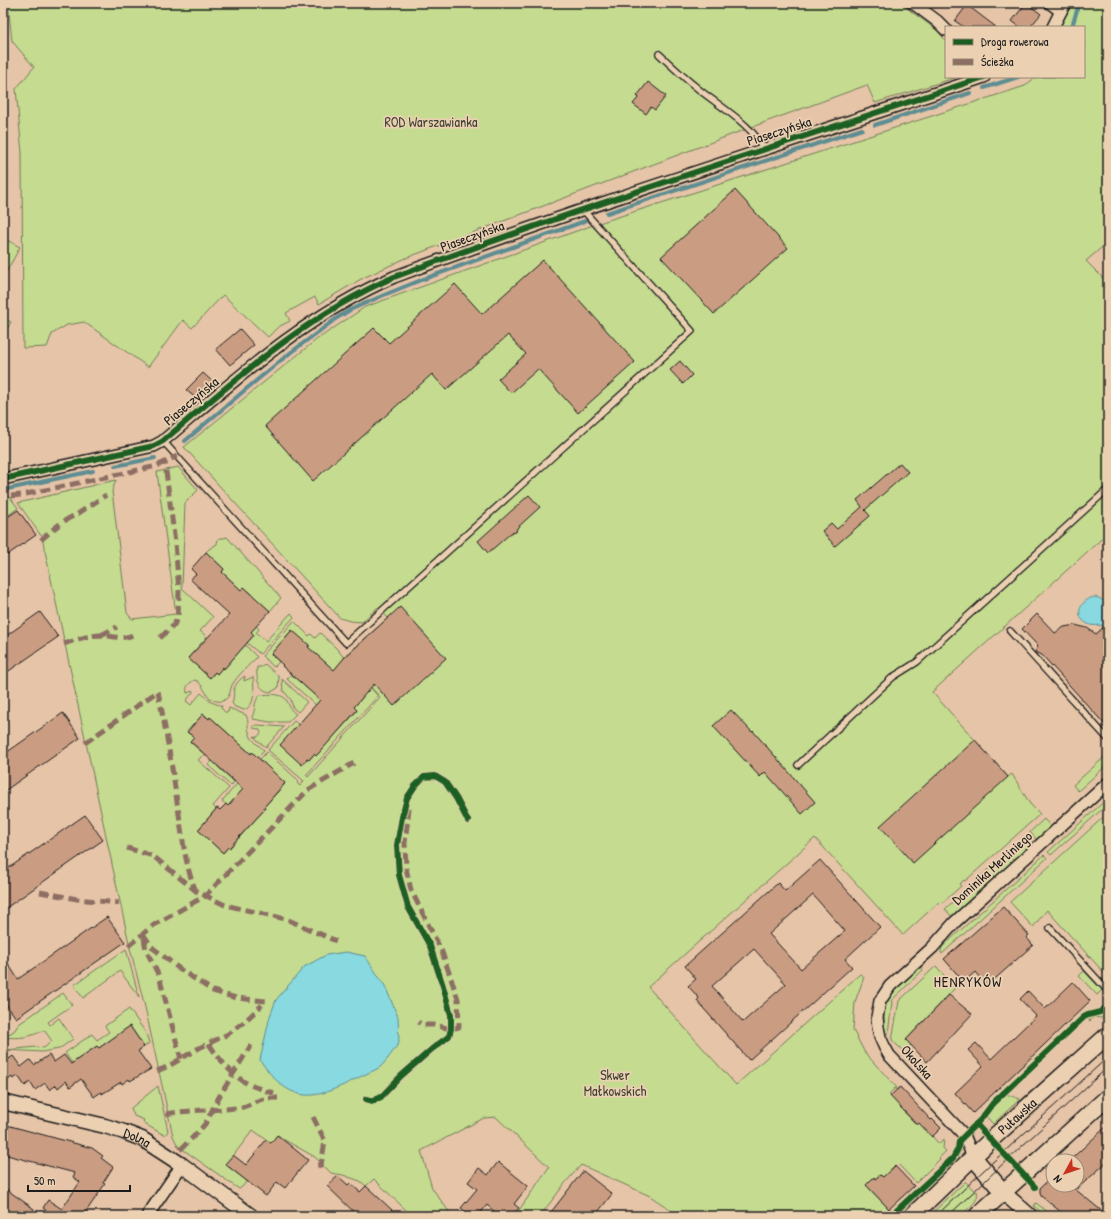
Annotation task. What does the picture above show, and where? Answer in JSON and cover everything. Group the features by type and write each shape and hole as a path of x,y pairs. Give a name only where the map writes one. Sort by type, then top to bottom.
{"main road":[{"name":"Puławska","path":"912,1216 973,1157 1108,1035"},
{"path":"977,1216 1108,1098"},
{"path":"973,1157 1003,1192"}],"street":[{"path":"913,3 945,29"},
{"path":"1050,3 1063,7 1054,26"},
{"name":"Piaseczyńska","path":"3,479 154,446 163,441 275,348 345,301 371,287 583,210 969,79"},
{"name":"Dominika Merliniego","path":"898,978 932,948 955,922 1108,783"},
{"name":"Okolska","path":"898,978 884,994 878,1008 878,1027 884,1046 889,1055 964,1135 973,1157"},
{"name":"Dolna","path":"3,1102 124,1132 142,1139 182,1165 251,1216"},
{"path":"147,1216 182,1165"},
{"path":"1003,1192 1030,1216"}],"lane":[{"path":"659,54 696,87 749,128 761,144 762,150"},
{"path":"163,441 346,643 692,331 583,210"},
{"path":"798,765 893,677 917,662 1108,489"},
{"path":"1010,630 1108,739"},
{"path":"1050,928 1108,991"}],"green space":[{"name":"ROD Warszawianka","path":"8,3 900,3 938,31 945,40 945,78 954,78 875,103 867,85 749,128 406,258 361,279 319,304 315,297 286,313 290,321 278,327 268,337 223,295 192,328 183,320 148,367 84,322 67,325 52,334 47,347 23,348 22,153 16,89 34,67 12,41"},
{"name":"Skwer Małkowskich","path":"1071,3 1108,3 1108,242 1086,261 1101,276 1108,286 1108,533 932,692 1008,777 1012,774 1030,804 1040,814 965,881 964,880 959,884 961,886 941,904 939,902 903,935 815,838 648,987 736,1085 860,974 864,977 855,1002 853,1030 865,1053 898,1089 896,1090 895,1088 889,1094 895,1101 907,1109 904,1112 917,1125 920,1122 939,1144 944,1140 943,1148 946,1151 939,1158 940,1159 916,1183 897,1163 883,1177 880,1175 875,1179 874,1177 866,1185 889,1209 873,1216 680,1216 650,1196 581,1165 540,1216 515,1216 549,1167 496,1117 484,1118 421,1151 432,1188 452,1216 409,1216 410,1214 374,1179 366,1186 360,1181 343,1175 331,1173 315,1157 278,1135 271,1143 253,1130 226,1165 247,1181 239,1189 178,1146 173,1136 145,1007 130,948 42,537 18,503 116,480 112,491 127,613 132,619 176,614 157,472 178,467 198,490 185,503 182,588 213,617 200,631 207,637 188,658 210,678 215,672 223,667 224,669 245,645 257,657 234,681 226,699 218,701 211,699 200,683 195,680 187,686 187,693 193,692 186,701 191,705 201,693 211,702 222,706 221,708 226,713 228,712 229,708 246,715 248,730 251,737 264,750 257,757 253,753 251,754 210,717 209,719 204,714 187,732 194,737 190,742 204,754 198,760 229,788 213,806 216,809 198,830 223,853 228,847 230,848 285,784 260,759 267,752 299,781 297,783 300,786 304,781 268,750 294,721 299,725 307,759 309,760 314,754 316,756 357,711 354,707 363,697 318,656 307,648 310,646 292,630 271,654 279,662 274,667 262,656 294,621 309,636 311,634 315,638 320,633 337,649 346,660 345,661 378,696 306,775 308,777 380,697 344,657 388,618 378,607 362,622 340,618 184,447 316,340 365,307 596,224 1025,86 1035,78 1085,78 1085,26 1060,26"},
{"path":"3,160 7,169 8,178 7,186 3,195"},
{"path":"3,238 20,247 3,278"},
{"path":"3,318 11,322 3,336"},
{"path":"10,497 18,508 3,519 3,499"},
{"path":"227,537 281,598 270,611 261,603 259,605 251,598 253,595 244,587 241,590 222,572 224,569 206,552 217,544 218,539"},
{"path":"291,613 294,617 260,654 247,643 254,635 251,632 256,626 259,629 256,633 266,641"},
{"path":"265,664 279,677 278,688 271,692 261,687 257,675 257,667 262,667"},
{"path":"291,674 320,700 316,705 287,679"},
{"path":"245,676 244,681 253,677 254,691 251,705 244,710 235,707 232,703 235,686"},
{"path":"282,679 307,702 298,712 293,708 291,700 283,690"},
{"path":"260,695 279,695 285,698 291,710 296,714 288,722 270,722 253,719 252,717 255,703"},
{"path":"256,725 284,727 266,747 254,736 258,737 261,732 259,729 252,727"},
{"path":"1108,754 1108,764 1078,791 1073,785"},
{"path":"213,760 218,764 217,766 234,782 231,786 208,765"},
{"path":"237,784 244,791 228,806 222,801"},
{"path":"1108,798 1108,804 1051,855 1048,852"},
{"path":"1108,813 1108,977 1047,910 1033,927 1010,902"},
{"path":"1044,819 1050,826 1050,829 1038,841 1030,832"},
{"path":"1027,835 1034,843 952,917 945,909"},
{"path":"1044,855 1047,858 942,954 942,947"},
{"path":"126,949 139,997 120,971 83,998 74,985"},
{"path":"920,966 923,970 891,1001 888,1033 885,1034 885,1010 891,994"},
{"path":"936,966 955,988 906,1040 911,1045 904,1052 892,1040 899,1001"},
{"path":"1084,971 1102,990 1097,995 1079,976"},
{"path":"63,993 72,1005 48,1022 50,1025 59,1018 73,1039 59,1049 42,1052 6,1050 36,1047 44,1048 52,1041 44,1030 25,1037 4,1037 14,1031 19,1024"},
{"path":"129,1009 146,1033 149,1043 144,1047 130,1026 99,1048 97,1046 72,1063 65,1053 92,1034 97,1040 109,1032 105,1026"},
{"path":"1107,1009 1108,1019 1094,1017 1090,1021 1087,1017 1101,1014"},
{"path":"158,1086 168,1131 164,1135 143,1123 144,1120 134,1116 131,1108"},
{"path":"1006,1094 1020,1099 993,1124 986,1116 994,1104"},
{"path":"961,1143 961,1151 957,1159 909,1205 896,1214 957,1157 960,1151"},
{"path":"965,1182 975,1192 977,1191 977,1199 969,1208 960,1216 929,1216"},
{"path":"1036,1203 1053,1216 1043,1214 1034,1206"}],"water":[{"path":"1095,597 1106,603 1107,606 1108,622 1104,626 1090,625 1083,621 1081,617 1080,609 1082,605 1085,601"},
{"path":"346,952 365,956 385,986 398,1017 399,1043 385,1062 375,1070 344,1085 320,1094 298,1094 279,1083 260,1060 270,1016 276,1000 304,967 326,955"}],"building":[{"path":"1026,3 1041,14 1031,26 1019,26 1012,21"},
{"path":"967,5 995,26 962,26 955,21"},
{"path":"648,82 666,96 655,110 651,107 646,114 633,104 639,97 637,96"},
{"path":"735,190 788,248 714,314 661,257"},
{"path":"543,260 635,362 578,413 538,369 511,393 498,379 526,354 508,335 446,390 432,374 313,481 265,426 374,328 389,343 455,284 482,314"},
{"path":"240,329 254,345 230,365 216,349"},
{"path":"680,361 692,375 683,384 670,370"},
{"path":"203,373 214,383 197,399 186,390"},
{"path":"900,463 908,472 865,510 870,516 835,546 822,531 831,523 837,529 862,507 857,500"},
{"path":"529,495 540,507 517,528 516,532 511,533 488,553 478,541"},
{"path":"18,510 36,535 3,558 3,520"},
{"path":"206,552 224,569 222,572 241,590 244,587 270,611 251,632 254,635 224,669 223,667 217,674 215,672 210,678 188,658 229,615 190,579 196,574 191,569"},
{"path":"400,607 446,658 394,706 374,684 354,707 357,710 328,743 316,756 314,754 302,765 280,745 320,700 282,666 283,665 271,654 292,630 309,645 308,647 334,670 344,658"},
{"path":"40,612 58,637 3,675 3,638"},
{"path":"1037,614 1055,633 1064,627 1075,625 1087,628 1096,634 1108,623 1108,728 1042,655 1035,652 1038,646 1022,629"},
{"path":"731,710 752,732 753,731 815,802 802,814 765,772 760,777 713,726"},
{"path":"63,713 80,738 3,792 3,755"},
{"path":"203,714 209,719 210,717 251,754 252,752 285,783 264,807 265,809 223,853 198,830 217,808 220,810 226,804 228,806 243,789 190,741 194,737 187,732"},
{"path":"975,740 1008,777 913,863 880,826"},
{"path":"85,815 103,840 3,910 3,872"},
{"path":"820,860 880,927 845,959 852,967 749,1060 697,1001 699,998 688,986 696,979 685,966 778,883 785,891","holes":["813,895 845,931 801,969 769,934","754,949 786,984 743,1022 712,986"]},
{"path":"1003,907 1029,935 1026,937 1033,945 987,986 975,972 964,982 944,959"},
{"path":"107,917 125,942 16,1018 3,1000 3,956 18,979"},
{"path":"1073,982 1090,1001 973,1113 955,1093 983,1066 968,1050 976,1043 991,1059 1036,1016 1020,999 1028,991 1045,1009"},
{"path":"949,995 972,1014 927,1062 906,1040"},
{"path":"130,1026 144,1047 138,1051 151,1069 130,1081 129,1079 122,1084 121,1082 102,1094 101,1092 94,1097 81,1079 70,1087 66,1081 58,1088 56,1085 50,1090 45,1083 35,1090 30,1082 25,1086 18,1076 13,1079 12,1077 3,1084 3,1057 9,1059 13,1056 21,1067 30,1060 34,1065 49,1055 54,1062 64,1055 71,1064 97,1046 99,1048"},
{"path":"900,1087 931,1120 932,1119 941,1128 932,1137 919,1123 917,1125 890,1096"},
{"path":"3,1124 92,1148 103,1156 101,1158 113,1167 103,1183 105,1184 83,1216 54,1216 43,1208 48,1200 62,1209 80,1182 73,1177 75,1173 3,1154"},
{"path":"1108,1125 1108,1161 1085,1182 1085,1153 1078,1153"},
{"path":"277,1135 308,1160 285,1188 277,1182 266,1196 225,1164 233,1155 246,1165 266,1140 271,1143"},
{"path":"498,1162 528,1186 514,1204 519,1208 512,1216 500,1216 487,1205 478,1216 471,1216 461,1208 477,1189 468,1182 479,1168 488,1175"},
{"path":"895,1166 914,1186 889,1209 866,1185 874,1177 875,1179 880,1175 883,1177"},
{"path":"583,1171 612,1194 595,1216 548,1216"},
{"path":"338,1176 348,1185 350,1183 360,1192 366,1186 392,1210 386,1216 358,1216 327,1186"},
{"path":"1045,1183 1045,1193 1080,1193 1108,1216 1066,1216 1041,1196 1040,1188"},
{"path":"3,1187 34,1209 29,1216 3,1216"}],"waterway":[{"path":"1072,26 1079,3"},
{"path":"984,88 1015,78"},
{"path":"875,125 970,93"},
{"path":"607,213 862,129"},
{"path":"185,441 290,353 350,310 421,280 585,221"},
{"path":"115,466 155,458"},
{"path":"3,490 93,471"}],"tram line":[{"path":"936,1216 1108,1057"},
{"path":"948,1216 1108,1067"}],"marked path":[{"path":"11,496 22,495 157,466 177,456"},
{"path":"160,638 174,625 178,616 179,591 175,543 165,463"},
{"path":"41,540 62,522 76,515 106,495"},
{"path":"101,635 117,627"},
{"path":"64,644 96,635 121,637 133,635"},
{"path":"85,743 158,691 171,760 186,859 196,891"},
{"path":"128,946 154,925 205,896 308,790 354,763"},
{"path":"409,808 405,843 406,868 411,890 442,952 458,999 459,1027 451,1029 434,1025 422,1025 418,1022"},
{"path":"127,848 153,856 196,891 225,905 286,919 336,941"},
{"path":"40,892 77,899 119,903"},
{"path":"143,934 153,948 181,970 213,991 236,998 266,1001"},
{"path":"144,938 146,950 159,976 181,1059"},
{"path":"1105,988 1108,976"},
{"path":"157,1071 228,1034 244,1022 262,1005"},
{"path":"209,1044 222,1062 238,1077 250,1085 274,1093"},
{"path":"180,1150 205,1124 219,1097 251,1045"},
{"path":"166,1114 185,1111 243,1107 262,1099 278,1098"},
{"path":"313,1117 325,1141 321,1165 313,1166"}],"cycle path":[{"path":"3,479 154,446 163,441 272,350 331,310 362,292 394,277 614,199 981,78"},
{"path":"366,1099 373,1101 381,1097 401,1076 449,1036 451,1029 451,1015 430,946 408,907 399,875 397,845 407,798 415,786 424,777 435,776 445,782 456,798 468,821"},
{"path":"889,1216 893,1214 953,1158 958,1149 959,1141 981,1119 993,1103 1084,1017 1100,1012 1108,1006"},
{"path":"976,1124 1035,1187"}],"district":[{"name":"HENRYKÓW","path":"968,982"}]}
